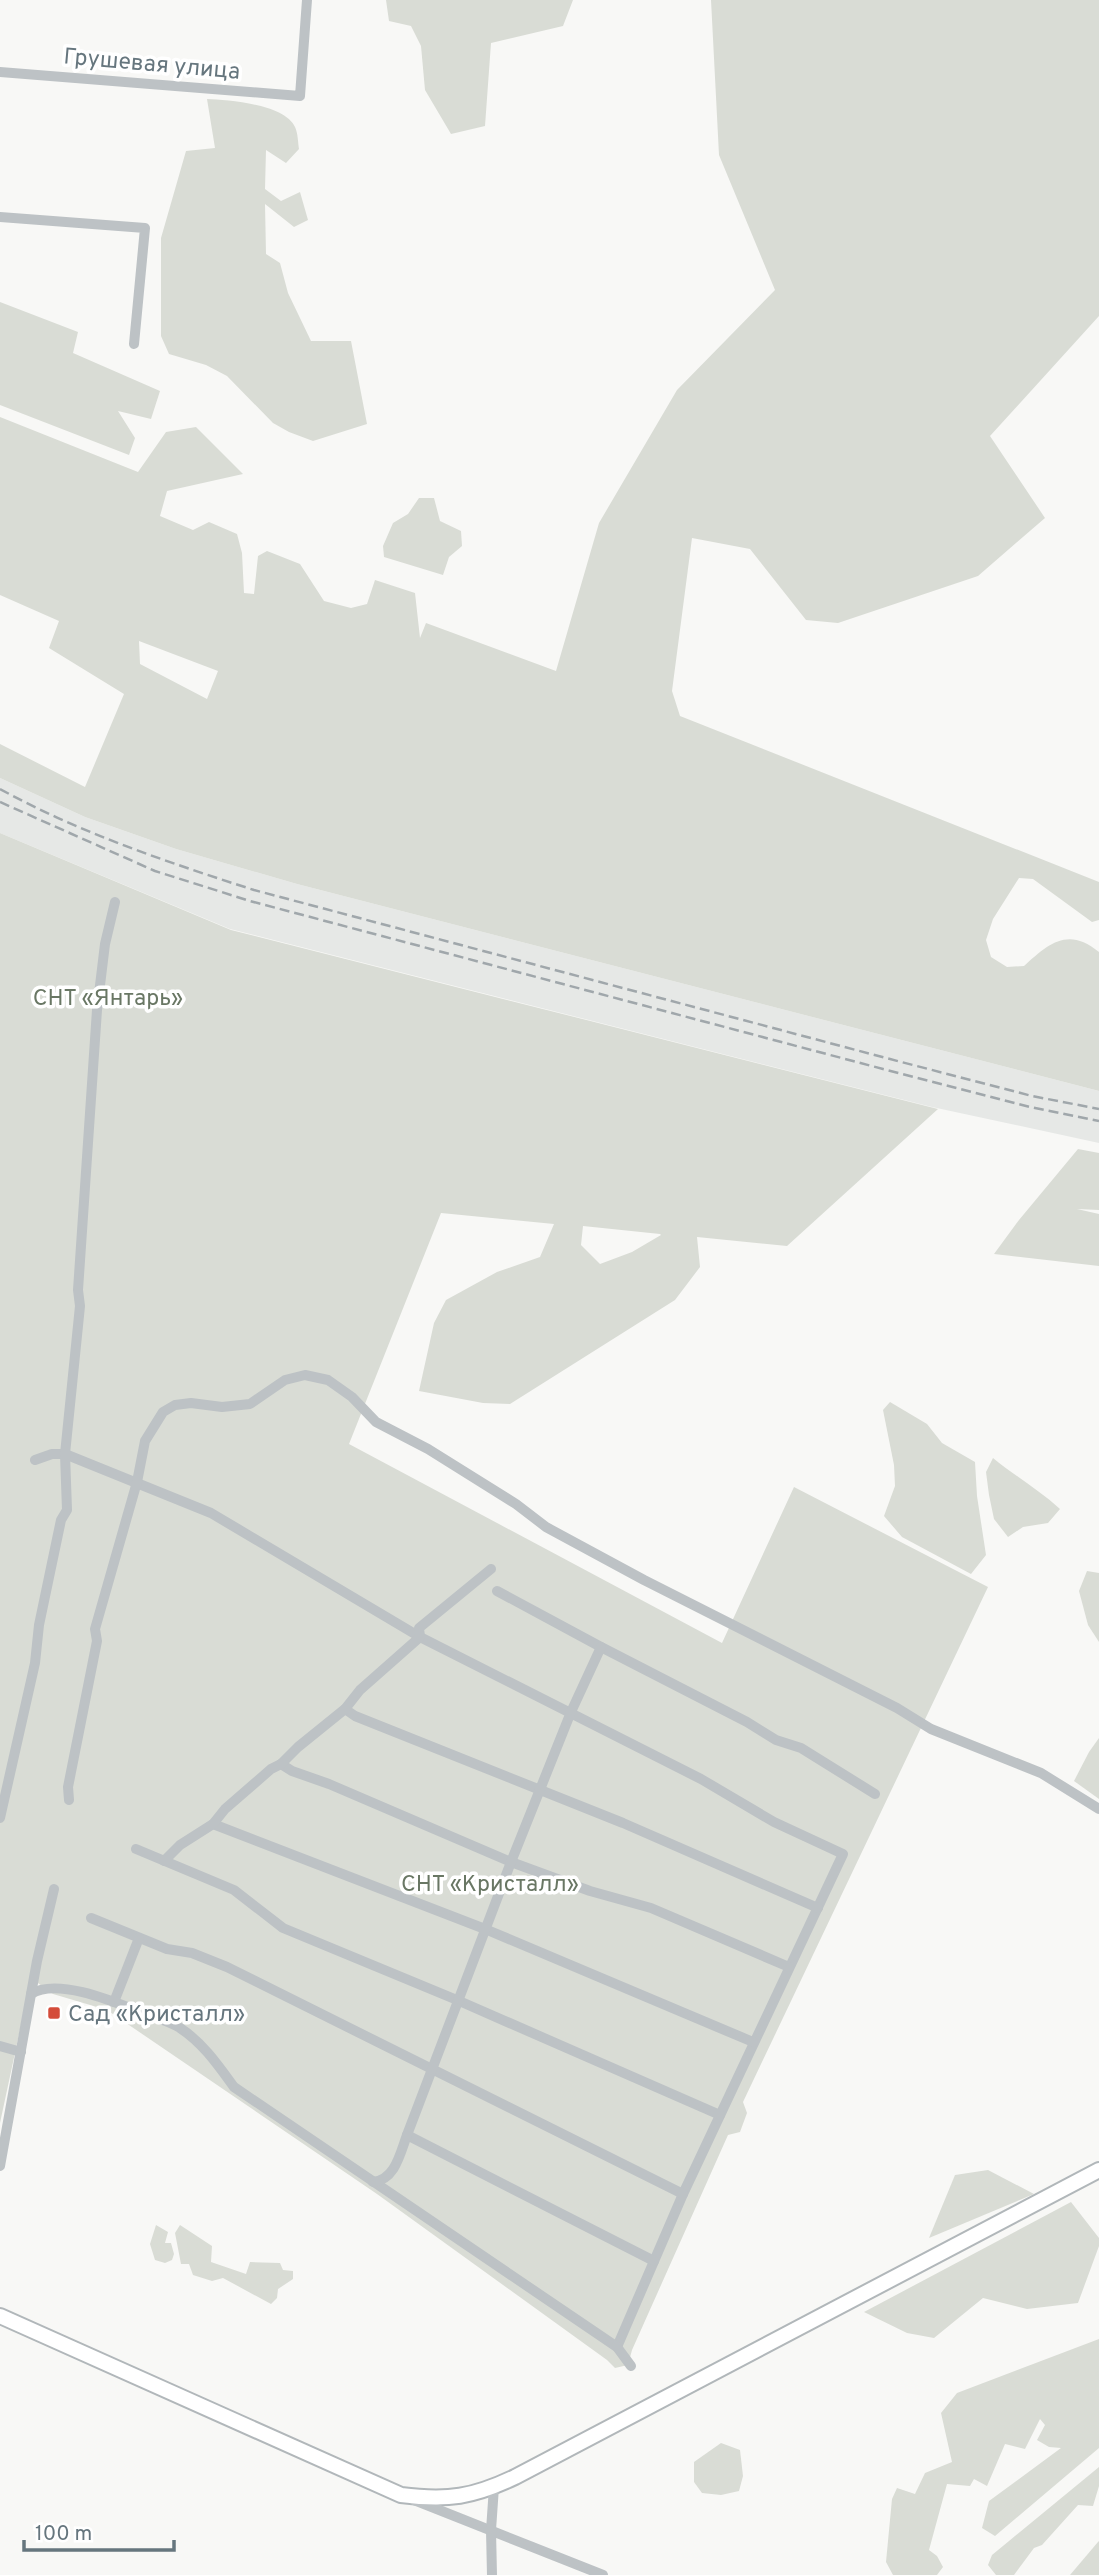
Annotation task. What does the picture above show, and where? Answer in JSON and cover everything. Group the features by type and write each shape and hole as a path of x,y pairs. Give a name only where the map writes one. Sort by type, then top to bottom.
{"main road":[{"path":"0,2316 401,2495 430,2499 466,2496 494,2487 1099,2169"}],"street":[{"name":"Грушевая улица","path":"0,72 300,96 307,0"},
{"path":"0,217 145,228 134,344"},
{"path":"0,1818 35,1664 39,1625 61,1520 67,1510 65,1454 80,1306 78,1290 97,1010 105,944 116,902"},
{"path":"69,1800 68,1787 97,1641 95,1629 137,1482 145,1441 163,1412 175,1405 238,1406 259,1399 274,1386 292,1377 305,1375 328,1380 352,1397 376,1422 428,1449 516,1504 546,1527 598,1556 897,1708 931,1729 1041,1773 1099,1809"},
{"path":"35,1460 52,1454 65,1454 211,1513 420,1637 701,1779 775,1822 843,1854 683,2194 617,2347"},
{"path":"420,1637 419,1628 491,1569"},
{"path":"497,1591 747,1722 776,1740 801,1748 876,1794"},
{"path":"164,1861 180,1845 213,1824 234,1801 345,1709 360,1690 420,1637"},
{"path":"373,2182 382,2181 391,2175 408,2136 511,1862 600,1647"},
{"path":"345,1709 355,1716 623,1822 818,1908"},
{"path":"281,1764 292,1771 329,1784 511,1862 590,1891 651,1908 789,1967"},
{"path":"213,1824 485,1929 753,2042"},
{"path":"135,1849 234,1890 283,1928 457,2000 720,2115"},
{"path":"0,2166 31,1994 54,1889"},
{"path":"91,1918 167,1949 192,1953 227,1967 683,2194"},
{"path":"114,2002 139,1938"},
{"path":"31,1994 37,1990 52,1989 83,1993 178,2027 207,2049 234,2087 617,2347 631,2365"},
{"path":"0,2046 21,2052"},
{"path":"408,2136 654,2261"},
{"path":"492,2575 494,2487"},
{"path":"401,2495 603,2575"}],"shaded area":[{"path":"0,778 85,817 176,849 297,884 1099,1091 1099,1143 932,1107 230,929 0,833"}],"green space":[{"path":"386,0 573,0 563,26 491,43 485,126 451,134 425,90 421,46 411,26 389,21"},
{"path":"711,0 1099,0 1099,316 990,436 1045,518 978,576 838,623 806,620 750,549 692,538 672,691 680,716 1099,882 1099,920 1092,922 1033,879 1019,878 993,919 986,940 991,957 1007,967 1024,966 1050,945 1068,939 1088,944 1099,952 1099,1091 297,884 176,849 85,817 0,778 0,744 85,787 124,694 49,648 59,621 0,595 0,417 138,472 166,432 196,427 243,474 167,491 160,516 193,530 209,522 237,534 242,553 244,593 254,594 258,556 267,551 300,564 324,601 351,608 367,604 375,580 415,593 420,638 426,623 556,671 599,523 677,390 775,290 719,155","holes":["139,641 218,671 207,699 140,664"]},
{"path":"207,99 268,108 289,119 295,127 299,149 286,163 266,150 265,189 281,201 300,192 308,220 294,227 265,204 266,254 280,263 288,293 311,341 351,341 367,424 313,441 273,423 227,376 206,365 169,354 161,336 161,238 186,151 215,148"},
{"path":"0,302 78,332 73,353 160,391 151,419 118,411 135,438 129,455 0,405"},
{"path":"419,498 434,498 440,521 461,531 462,546 449,557 443,575 384,557 383,546 393,523 408,514"},
{"name":"СНТ «Кристалл»","path":"0,833 231,930 938,1109 787,1246 697,1237 700,1267 675,1300 510,1404 483,1403 419,1391 434,1323 446,1300 497,1272 540,1257 554,1224 441,1213 349,1444 722,1643 794,1487 988,1587 743,2102 747,2113 740,2132 728,2135 632,2350 628,2365 615,2368 377,2194 107,2010 53,1994 31,1978 0,2123","holes":["583,1226 660,1234 632,1252 600,1264 581,1245"]},
{"path":"1078,1149 1099,1153 1099,1210 1077,1209 1099,1214 1099,1266 994,1254 1019,1220"},
{"path":"890,1402 927,1424 942,1443 975,1462 986,1555 971,1574 902,1537 884,1516 895,1486 894,1465 883,1410"},
{"path":"993,1458 1060,1509 1048,1523 1023,1527 1008,1537 994,1519 989,1495 986,1472"},
{"path":"1087,1571 1099,1573 1099,1642 1088,1625 1079,1591"},
{"path":"1099,1738 1099,1799 1074,1781"},
{"path":"988,2170 1034,2194 929,2238 955,2175"},
{"path":"1071,2202 1099,2238 1099,2246 1078,2303 1027,2309 983,2298 934,2338 907,2333 864,2312"},
{"path":"156,2225 168,2232 165,2243 171,2243 174,2254 172,2260 165,2263 155,2260 150,2244"},
{"path":"180,2225 212,2246 211,2262 246,2274 250,2262 280,2263 283,2270 293,2271 293,2279 278,2289 277,2298 271,2304 223,2278 212,2281 193,2275 189,2264 181,2264 175,2233"},
{"path":"1099,2339 1099,2448 995,2536 982,2528 989,2501 1061,2448 1049,2447 1037,2440 1045,2425 1040,2419 1025,2449 1005,2444 987,2486 974,2479 970,2486 947,2484 929,2550 937,2556 943,2567 937,2575 893,2575 886,2562 892,2499 897,2488 915,2494 925,2473 952,2462 941,2413 957,2393"},
{"path":"721,2443 740,2450 743,2476 739,2491 721,2495 702,2493 694,2482 694,2462"},
{"path":"1099,2467 1099,2486 1093,2506 1078,2505 1042,2545 1034,2548 1014,2575 996,2575 988,2565 992,2555"},
{"path":"1098,2542 1099,2575 1070,2575"}],"railway":[{"path":"0,789 93,833 254,890 1032,1096 1099,1109"},
{"path":"0,802 155,871 250,901 883,1069 1030,1107 1099,1121"}],"place":[{"name":"Сад «Кристалл»","path":"54,2013"}],"park label":[{"name":"СНТ «Янтарь»","path":"108,997"}]}
